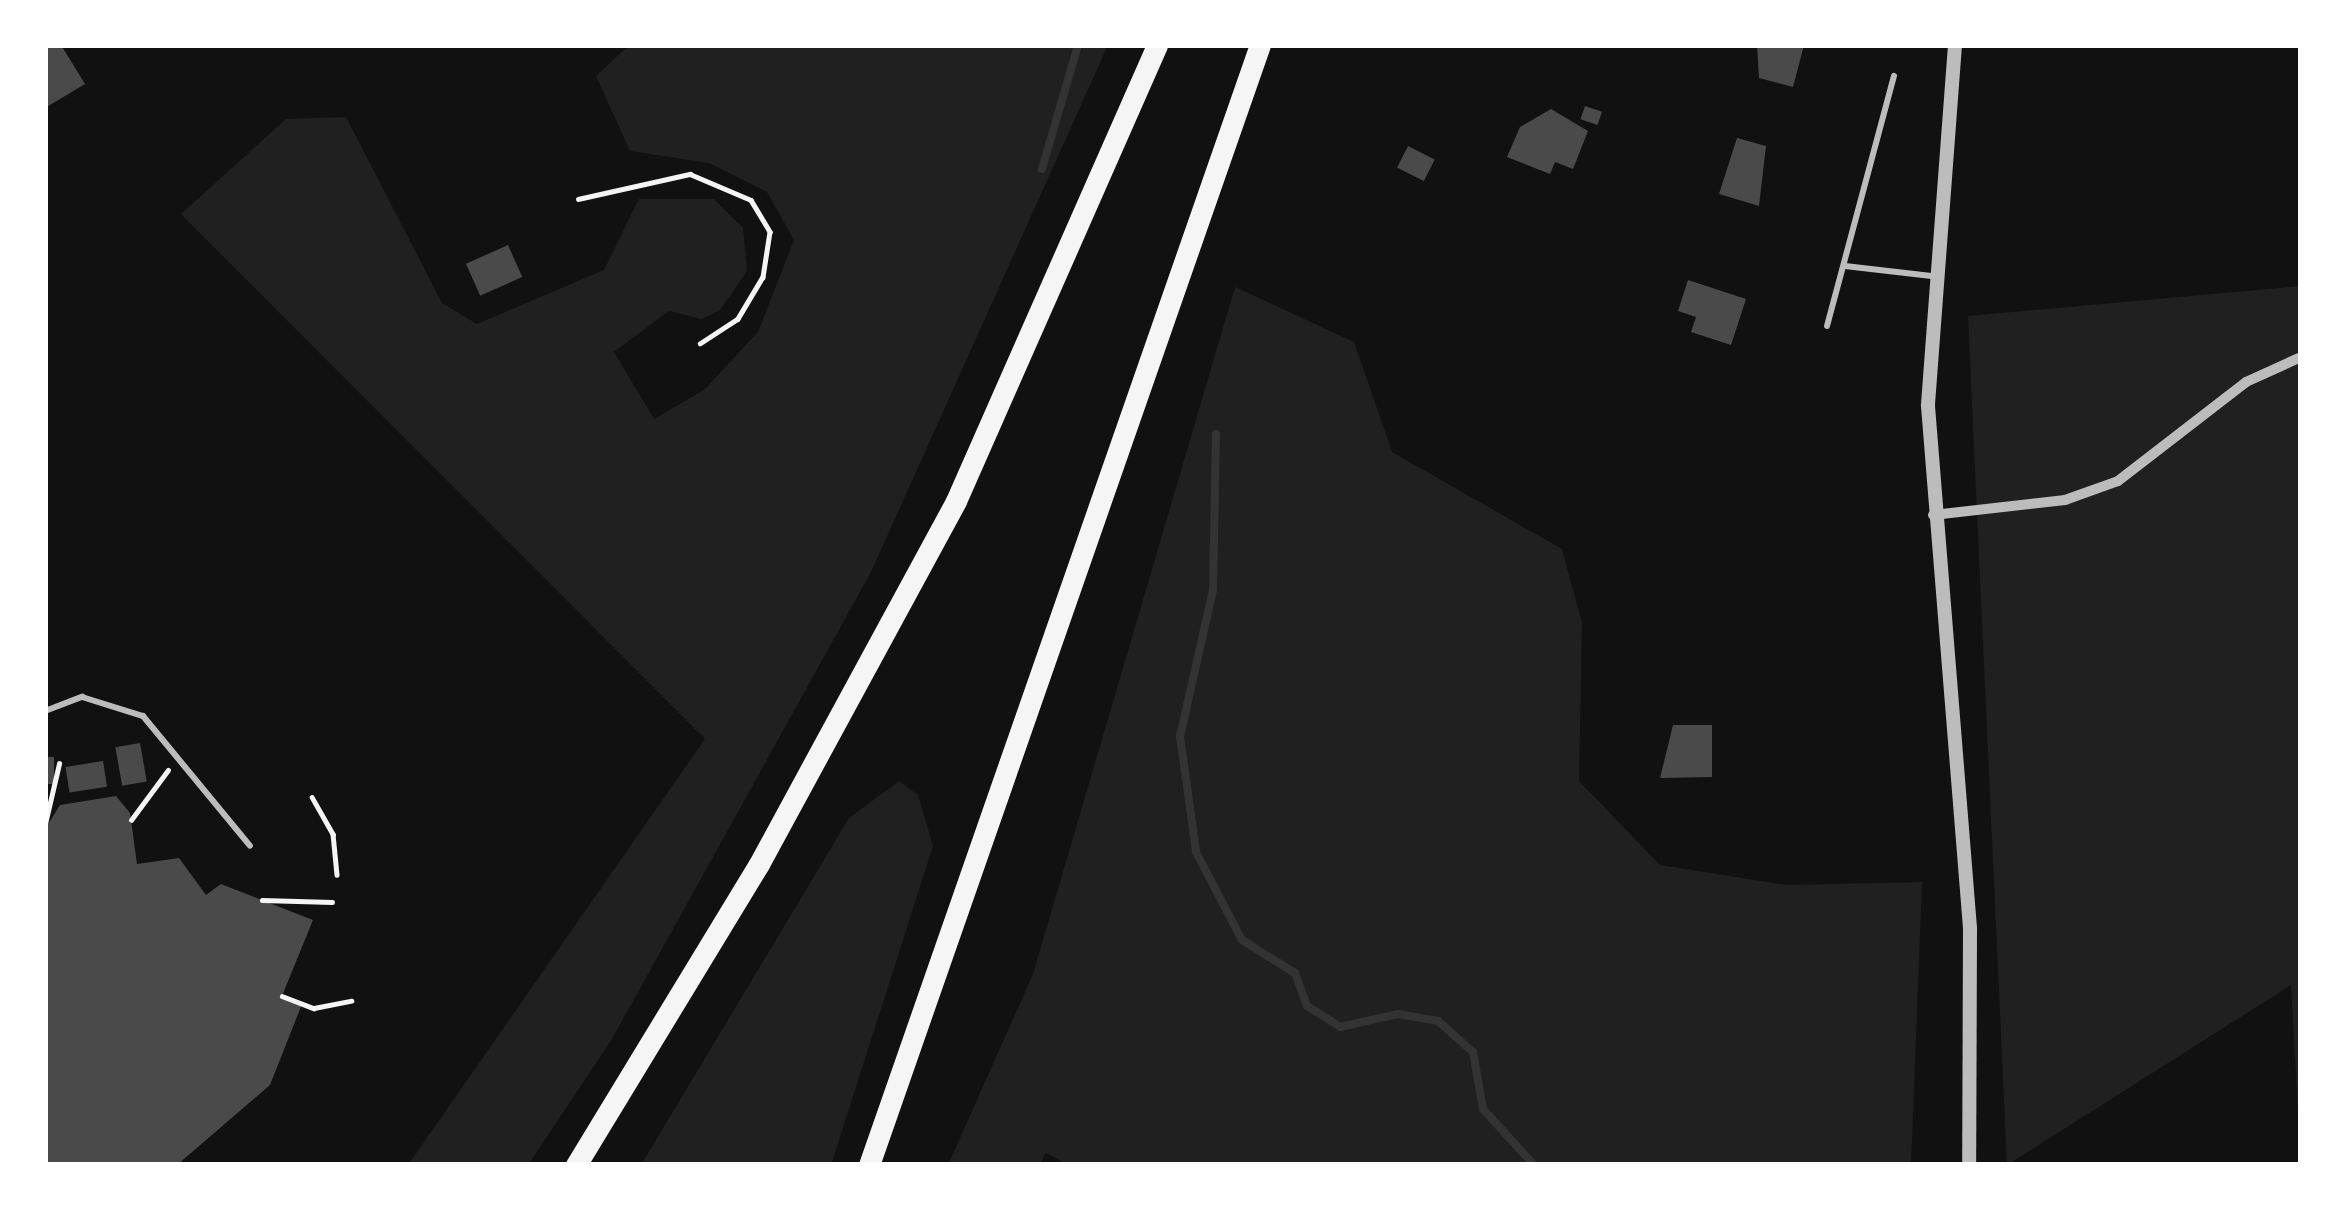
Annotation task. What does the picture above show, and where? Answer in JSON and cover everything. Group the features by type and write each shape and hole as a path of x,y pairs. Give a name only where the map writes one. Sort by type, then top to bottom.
{"highway":[{"path":"576,1165 781,826 956,501 1157,45"},
{"path":"869,1165 1260,45"}],"street":[{"path":"1955,45 1931,276 1933,515 1970,928 1970,1165"},
{"path":"1933,515 2065,500 2118,481 2246,382 2301,356"}],"lane":[{"path":"1827,326 1894,76"},
{"path":"1843,266 1931,276"},
{"path":"45,711 82,697 123,706 178,756 250,845"}],"path":[{"path":"578,200 690,174 751,200 770,232 763,277 738,319 700,344"},
{"path":"131,820 178,756"},
{"path":"45,824 59,764"},
{"path":"311,797 333,834 337,874"},
{"path":"262,900 332,902"},
{"path":"282,996 314,1008 351,1001"}],"shaded area":[{"path":"629,45 1108,45 871,572 612,1039 528,1165 408,1165 705,739 181,214 286,119 346,117 442,303 477,324 604,270 639,199 714,199 743,228 747,271 720,310 702,319 669,311 614,352 654,419 704,390 758,332 794,240 767,192 709,163 630,151 596,76"},
{"path":"2301,286 2301,1165 2291,985 2007,1165 1968,316"},
{"path":"1235,287 1354,342 1392,452 1562,549 1582,623 1579,781 1660,865 1787,885 1922,882 1911,1165 1068,1165 1046,1153 1039,1165 948,1165 1033,974"},
{"path":"899,781 918,795 933,846 831,1165 641,1165 849,818"}],"building":[{"path":"45,45 61,45 85,84 45,108"},
{"path":"1757,45 1804,45 1793,87 1759,78"},
{"path":"1585,106 1602,112 1597,125 1580,119"},
{"path":"1551,109 1588,131 1573,169 1555,162 1550,174 1507,157 1520,127"},
{"path":"1737,138 1766,146 1759,206 1719,194"},
{"path":"1408,146 1435,160 1424,181 1397,167"},
{"path":"508,245 522,277 480,296 466,264"},
{"path":"1688,280 1746,299 1731,345 1691,332 1696,317 1678,311"},
{"path":"1673,725 1712,725 1712,777 1660,778"},
{"path":"140,743 147,781 122,786 115,747"},
{"path":"45,757 54,757 54,784 45,784"},
{"path":"103,761 107,787 70,793 65,767"},
{"path":"116,796 130,813 137,864 179,858 206,895 221,884 313,920 282,996 302,1004 270,1085 177,1165 45,1165 45,829 60,805"}],"waterway":[{"path":"1042,169 1078,45"},
{"path":"1216,434 1213,590 1180,736 1196,852 1242,940 1295,973 1307,1006 1340,1027 1398,1014 1438,1021 1473,1052 1483,1109 1534,1165"}]}
